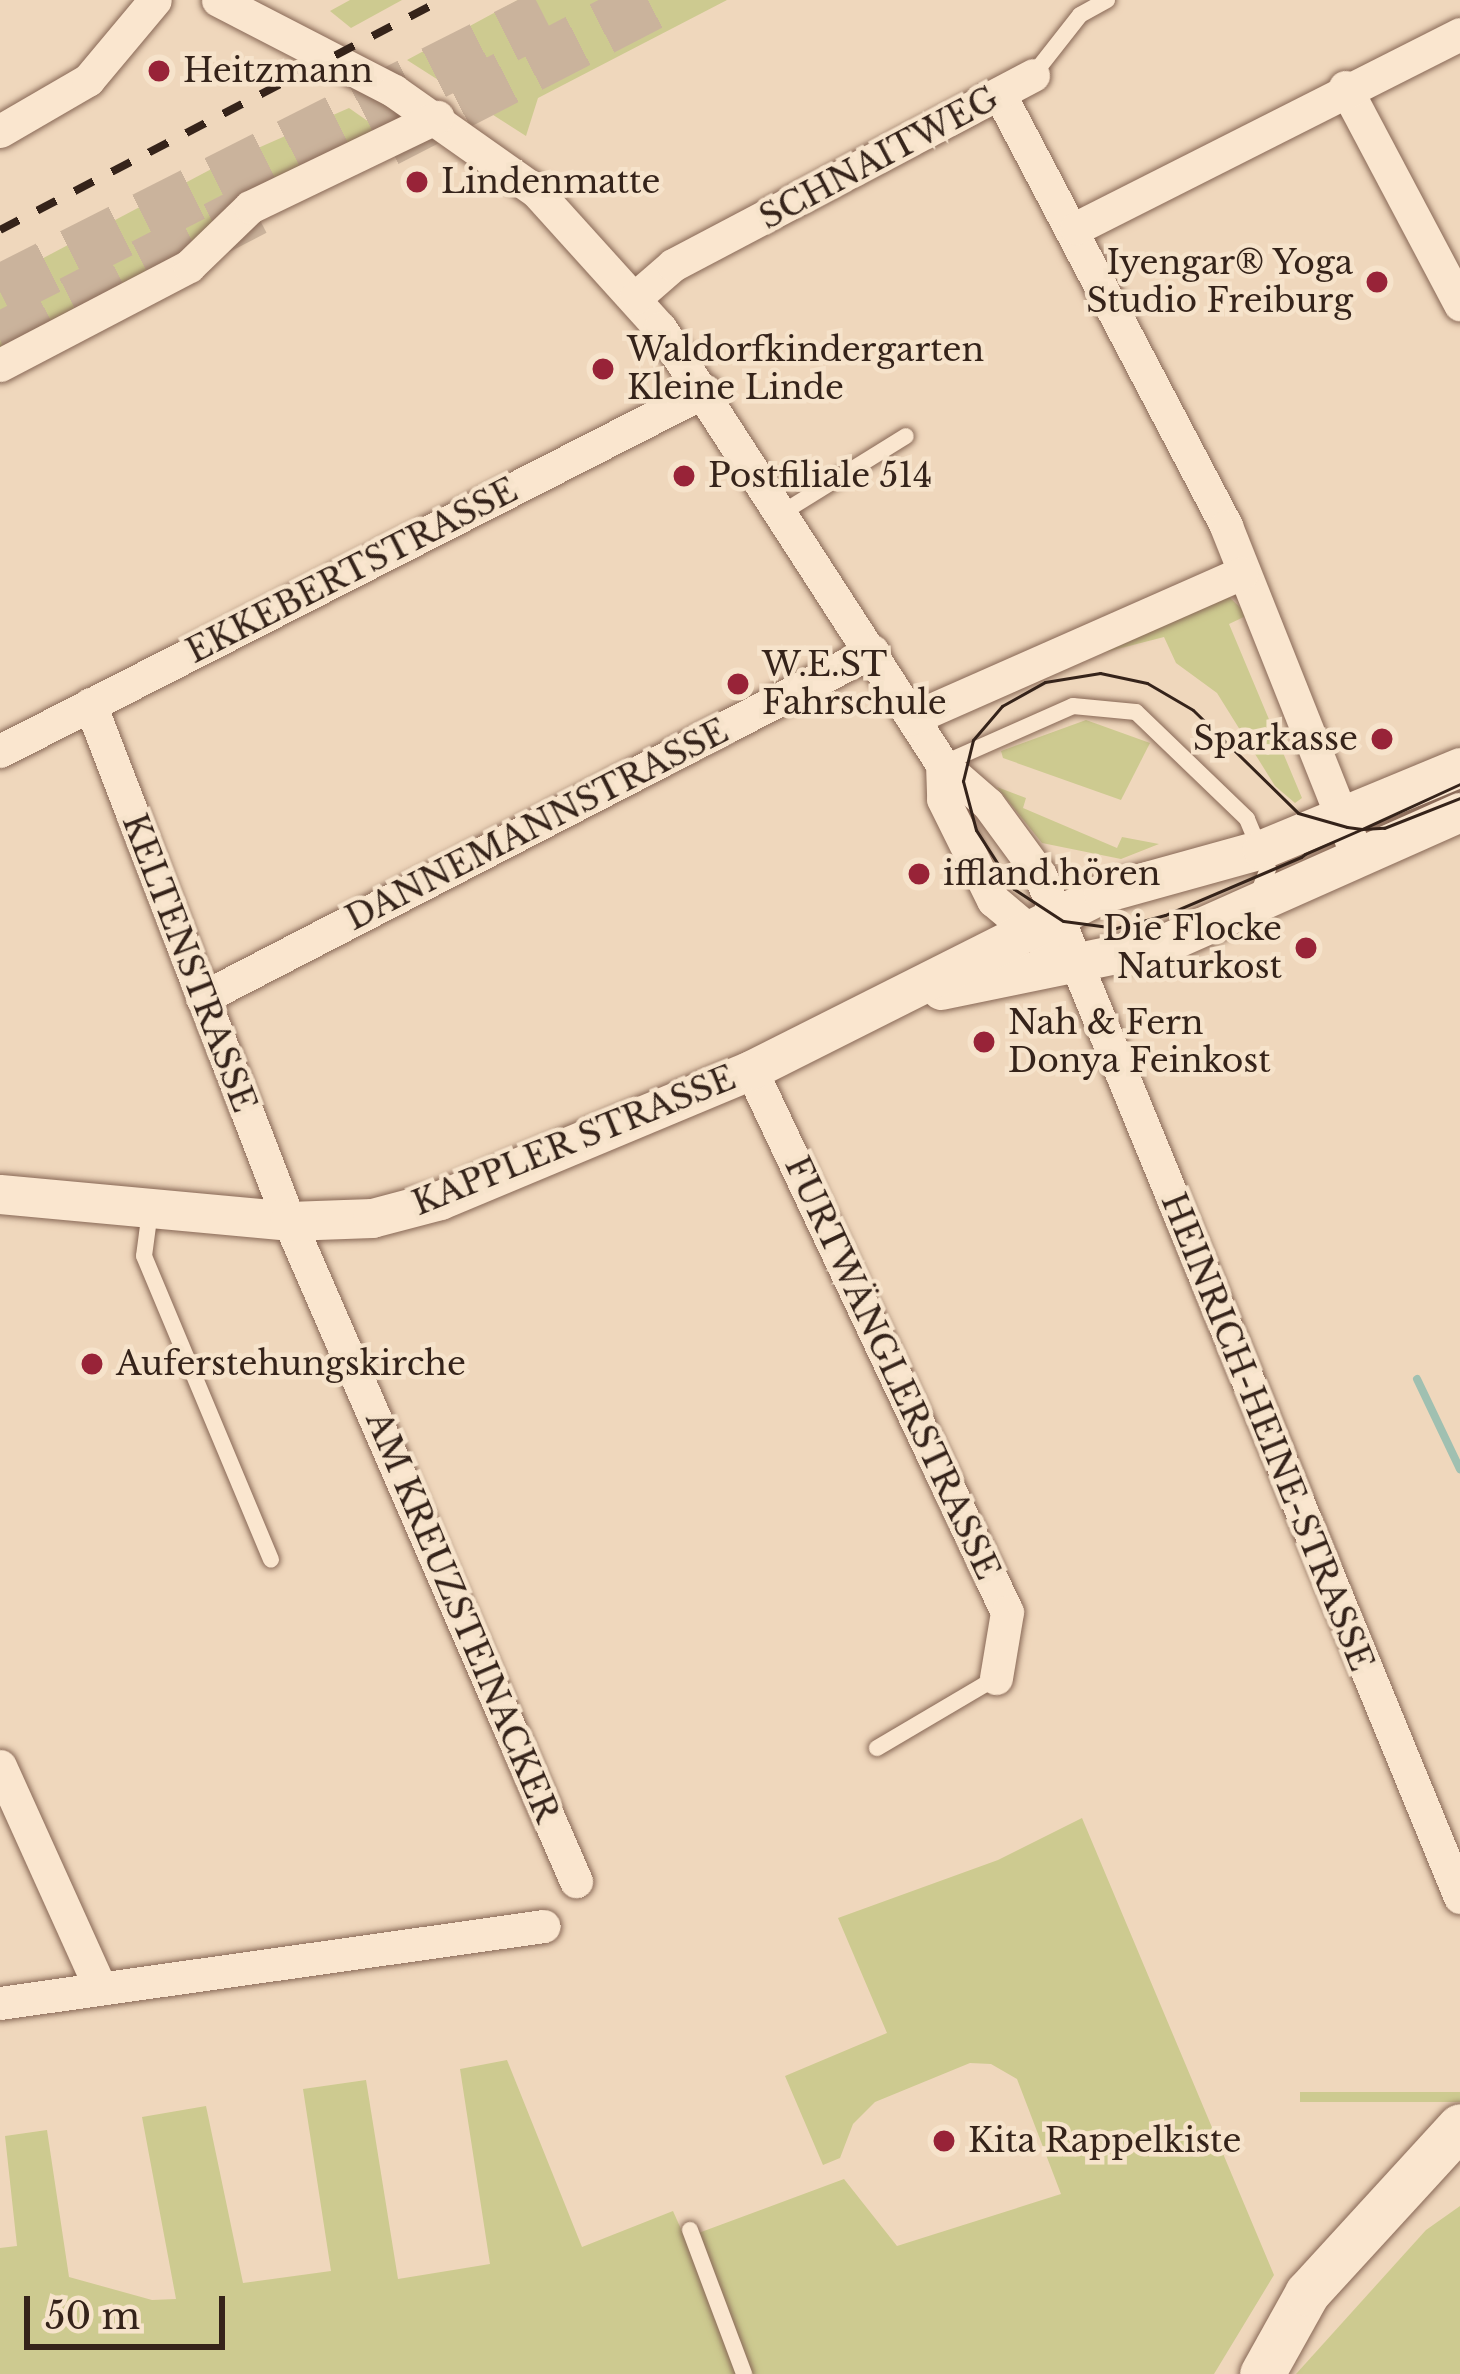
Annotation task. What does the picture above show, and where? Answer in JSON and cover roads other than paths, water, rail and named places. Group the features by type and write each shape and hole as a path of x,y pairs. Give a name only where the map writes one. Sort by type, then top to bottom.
{"main road":[{"path":"1262,2374 1307,2293 1420,2176 1460,2126"},
{"path":"1420,2176 1460,2155"}],"street":[{"path":"0,131 88,80 154,0"},
{"path":"218,0 437,117 536,191 635,298 784,511 942,764 988,804 1040,875 1041,922"},
{"path":"1076,228 1345,87 1460,34"},
{"name":"SCHNAITWEG","path":"635,298 674,265 1033,75"},
{"path":"1345,87 1460,304"},
{"path":"1000,95 1076,228 1217,507 1358,858"},
{"path":"0,365 189,266 250,207 437,117"},
{"name":"EKKEBERTSTRASSE","path":"0,751 705,392"},
{"path":"914,718 1241,573"},
{"name":"DANNEMANNSTRASSE","path":"202,998 873,651"},
{"name":"KELTENSTRASSE","path":"90,704 289,1221"},
{"path":"942,764 943,799 994,900 1041,922 1079,966"},
{"name":"KAPPLER STRASSE","path":"0,1194 289,1221 372,1218 440,1200 751,1070 917,992 1103,893 1262,849 1460,767"},
{"name":"KAPPLER STRASSE","path":"917,992 1079,966 1160,945 1460,812"},
{"name":"HEINRICH-HEINE-STRASSE","path":"1079,966 1278,1468 1460,1897"},
{"name":"FURTWÄNGLERSTRASSE","path":"751,1070 1007,1612 996,1678"},
{"name":"AM KREUZSTEINACKER","path":"289,1221 576,1881"},
{"path":"0,1766 100,1987"},
{"path":"0,2003 243,1971 339,1950 362,1958 544,1926"}],"lane":[{"name":"SCHNAITWEG","path":"1033,75 1079,15 1107,0"},
{"path":"784,511 906,436"},
{"path":"942,764 1073,706 1118,706 1163,731 1247,819 1262,849 1267,876 1252,905"},
{"path":"150,1211 144,1256 271,1560"},
{"name":"FURTWÄNGLERSTRASSE","path":"878,1748 952,1710 996,1678"},
{"path":"690,2230 745,2374"}],"waterway":[{"path":"1417,1379 1460,1469"}],"tunnel":[{"path":"386,140 657,0"},
{"path":"0,292 544,17"},
{"path":"0,340 254,209"}],"tram line":[{"path":"1460,784 1362,829 1305,854 1301,857 1165,915 1116,928 1063,921 1014,889 976,830 963,781 973,740 1002,706 1045,682 1100,673 1147,683 1193,710 1298,813 1347,827 1362,829 1384,828 1460,798"}],"railway":[{"path":"0,230 441,0"}],"place":[{"name":"Heitzmann","path":"159,71"},
{"name":"Lindenmatte","path":"417,182"},
{"name":"Iyengar® Yoga Studio Freiburg","path":"1377,282"},
{"name":"Waldorfkindergarten Kleine Linde","path":"603,369"},
{"name":"Postfiliale 514","path":"684,476"},
{"name":"W.E.ST Fahrschule","path":"738,684"},
{"name":"Sparkasse","path":"1382,739"},
{"name":"iffland.hören","path":"919,874"},
{"name":"Die Flocke Naturkost","path":"1306,948"},
{"name":"Nah & Fern Donya Feinkost","path":"984,1042"},
{"name":"Auferstehungskirche","path":"92,1364"},
{"name":"Kita Rappelkiste","path":"944,2141"}]}
